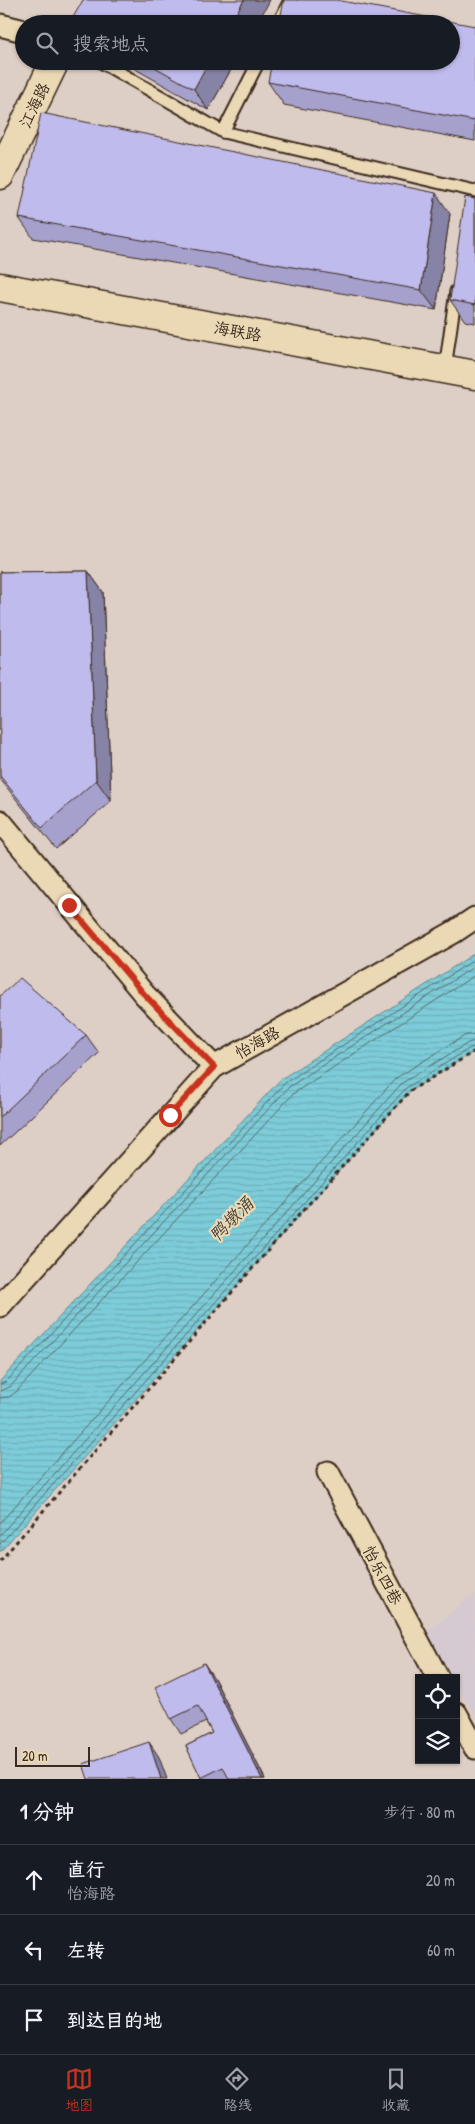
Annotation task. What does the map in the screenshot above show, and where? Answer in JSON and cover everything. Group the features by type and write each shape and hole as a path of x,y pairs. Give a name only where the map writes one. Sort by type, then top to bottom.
{"street":[{"path":"0,25 15,29"},
{"name":"江海路","path":"0,175 51,70"},
{"name":"海联路","path":"0,287 475,375"},
{"path":"0,821 144,994 214,1067"},
{"name":"怡海路","path":"0,1306 214,1067 445,937 475,918"},
{"name":"怡乐四巷","path":"328,1472 436,1674"},
{"path":"459,1719 475,1748"}],"lane":[{"path":"282,15 290,0"},
{"path":"114,70 223,132 471,193"},
{"path":"223,132 254,70"},
{"path":"445,369 458,275"}],"path":[{"path":"0,1561 289,1226 410,1091 475,1051"}],"shaded area":[{"path":"475,1593 475,1716 460,1691 460,1674 451,1674 426,1633"}],"water":[{"name":"鸭墩涌","path":"475,953 475,1051 410,1091 0,1552 0,1381 281,1079"}],"building":[{"path":"83,0 244,0 235,15 74,15"},
{"path":"284,0 336,0 416,15 281,15"},
{"path":"460,23 475,26 475,121 268,82 270,70 460,70"},
{"path":"160,70 204,70 194,89"},
{"path":"41,113 436,193 421,290 19,218"},
{"path":"465,197 475,199 475,305 450,300"},
{"path":"88,571 96,780 42,828 0,776 0,572"},
{"path":"20,978 86,1035 0,1117 0,996"},
{"path":"204,1663 262,1779 229,1779 223,1767 201,1778 186,1746 212,1733 198,1706 171,1719 155,1687"},
{"path":"149,1742 161,1779 88,1779 83,1764"}],"route":[{"path":"69,905 144,994 214,1067 170,1115"}]}
